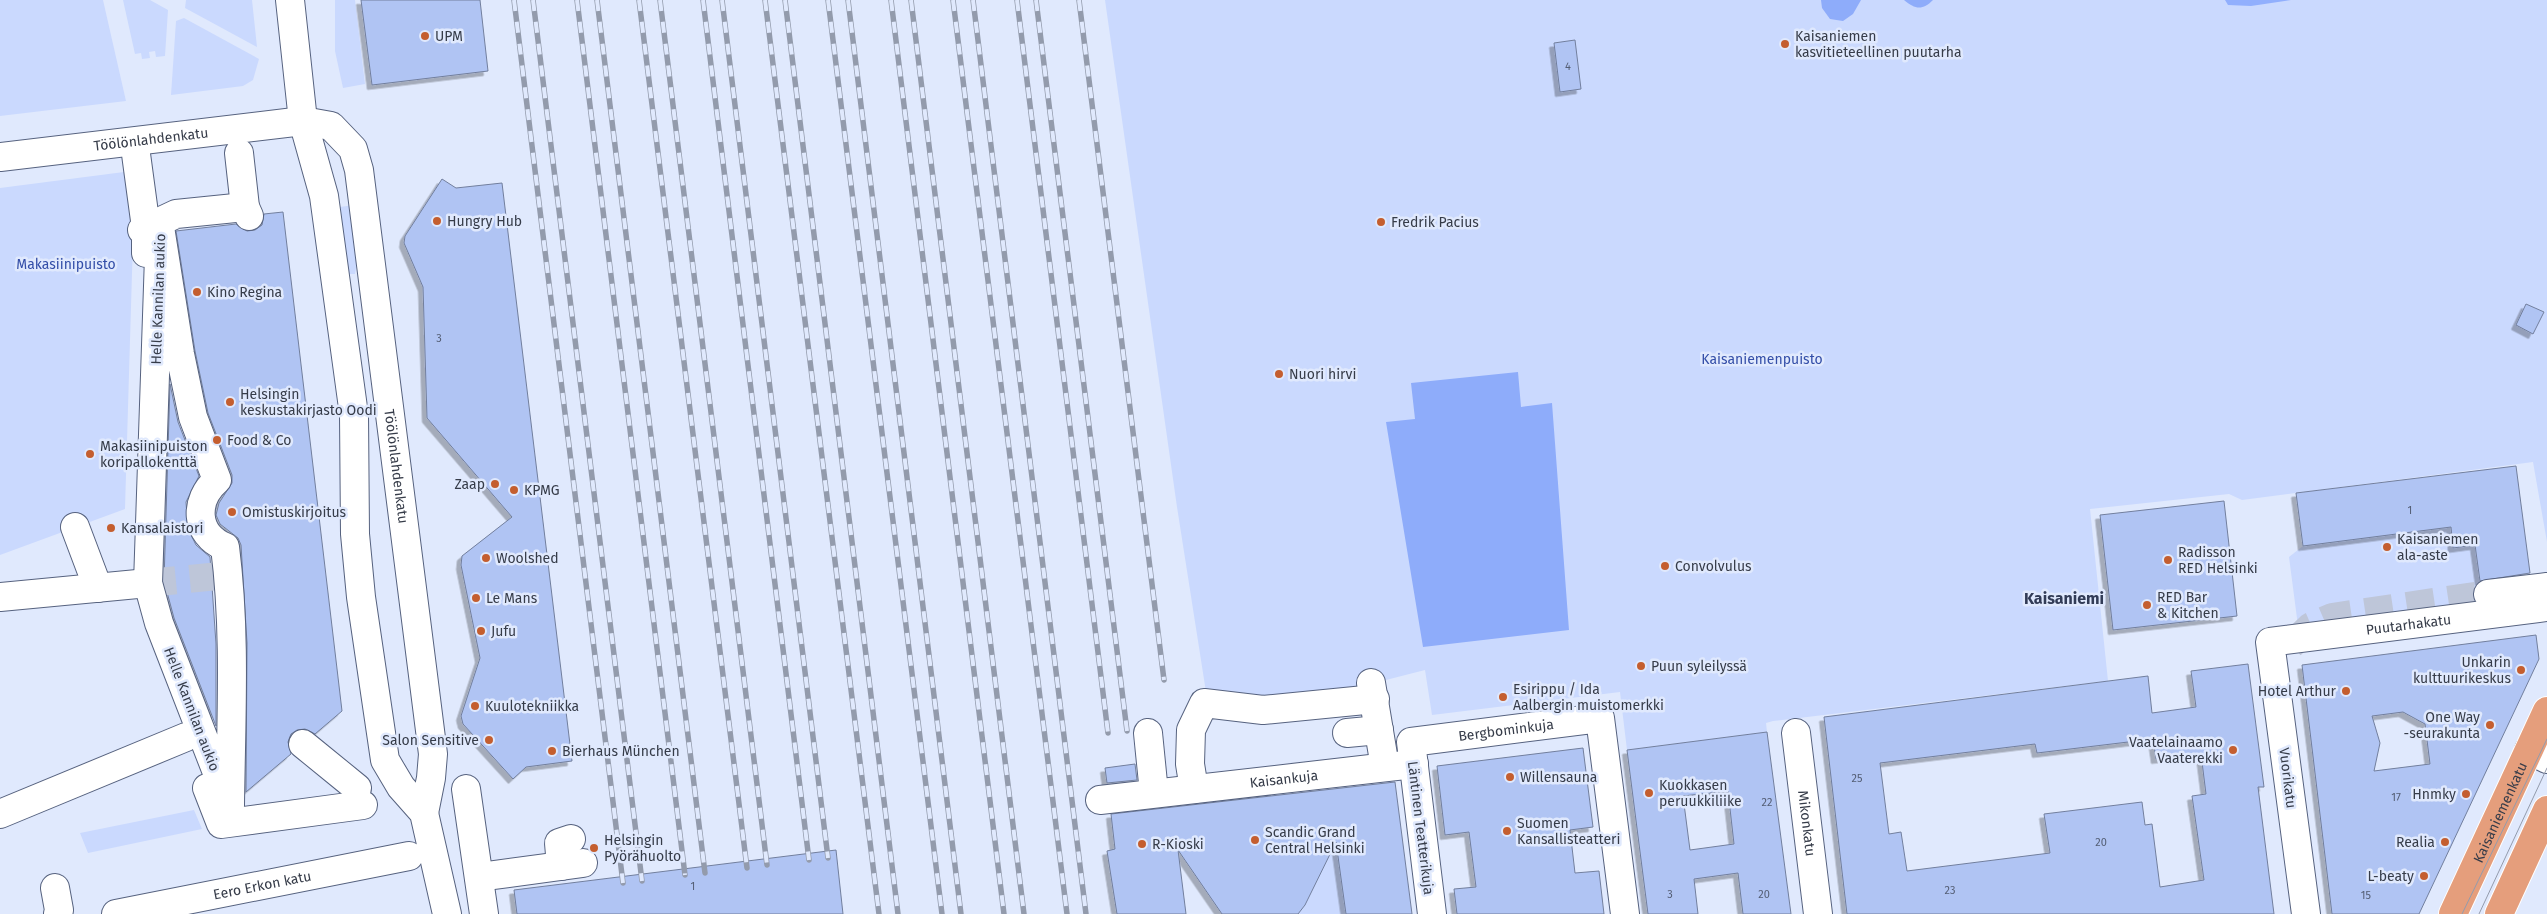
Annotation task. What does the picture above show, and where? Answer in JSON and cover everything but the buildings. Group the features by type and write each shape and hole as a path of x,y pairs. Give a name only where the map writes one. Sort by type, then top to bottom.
{"main road":[{"name":"Kaisaniemenkatu","path":"2453,914 2538,754 2547,711"},
{"path":"2498,914 2547,810"}],"street":[{"path":"290,0 303,121"},
{"name":"Töölönlahdenkatu","path":"303,121 324,196 354,415 355,534 361,597 385,760 400,787 424,813"},
{"name":"Töölönlahdenkatu","path":"0,157 303,121 330,126 353,149 359,170 433,754 431,778 424,813 447,914"},
{"path":"139,232 176,214 247,212 239,153"},
{"path":"136,154 139,232 142,584 186,736 221,824 360,796 303,744"},
{"name":"Helle Kannilan aukio","path":"160,227 193,417 217,480 206,489 200,504 202,526 212,542 225,547 229,575 233,648 230,806 142,584 160,227"},
{"path":"75,527 98,588"},
{"path":"0,597 142,584"},
{"path":"2488,594 2547,587"},
{"name":"Puutarhakatu","path":"2270,642 2547,606"},
{"name":"Vuorikatu","path":"2270,642 2306,914"},
{"path":"1194,788 1190,764 1191,730 1204,703 1263,710 1373,691 1385,767"},
{"name":"Bergbominkuja","path":"1412,753 1600,718 1625,914"},
{"path":"1347,733 1380,730"},
{"path":"1148,733 1148,778"},
{"name":"Mikonkatu","path":"1796,733 1818,914"},
{"path":"0,814 186,736"},
{"name":"Kaisankuja","path":"1100,800 1148,778 1194,788 1385,767 1412,753"},
{"name":"Läntinen Teatterikuja","path":"1412,753 1432,914"},
{"path":"466,789 466,846 494,881"},
{"path":"484,914 494,881 530,863 572,865 559,843 571,840"},
{"name":"Eero Erkon katu","path":"116,914 371,868 409,856"}],"green space":[{"path":"0,0 103,0 126,101 0,116"},
{"path":"123,0 150,0 168,10 165,56 156,57 155,51 149,52 150,58 142,59 141,53 135,54"},
{"path":"186,0 252,0 257,47 185,8"},
{"path":"335,0 355,0 365,84 343,88 335,51"},
{"name":"Kaisaniemenpuisto","path":"1105,0 2547,0 2547,542 2533,462 2242,500 2229,494 2090,509 2108,681 1773,721 1766,723 1767,732 1627,750 1620,692 1432,715 1425,670 1343,691 1302,699 1206,692 1177,507"},
{"path":"184,18 259,59 253,80 243,86 171,95 176,21"},
{"name":"Makasiinipuisto","path":"124,172 133,240 125,509 0,555 0,188"},
{"path":"354,205 358,256 355,274 348,274 340,207"},
{"path":"2451,527 2453,548 2475,545 2480,585 2489,602 2298,626 2289,557 2303,546"},
{"path":"194,810 202,829 88,853 80,833"},
{"path":"1336,836 1346,914 1298,914 1309,897"}],"shaded area":[{"path":"1821,0 1861,0 1853,14 1843,21 1830,19 1822,8"},
{"path":"1904,0 1933,0 1925,6 1918,8"},
{"path":"2225,0 2291,0 2251,6 2228,5"},
{"path":"1518,372 1521,407 1552,403 1569,630 1423,647 1386,422 1415,419 1411,383"}],"tunnel":[{"path":"148,583 229,575"},
{"path":"2291,645 2311,626 2332,617 2488,594"}],"tram line":[{"path":"2462,914 2547,739"},
{"path":"2479,914 2547,768"}],"railway":[{"path":"514,0 623,883"},
{"path":"533,0 642,881"},
{"path":"577,0 685,875"},
{"path":"597,0 705,873"},
{"path":"639,0 747,868"},
{"path":"660,0 767,865"},
{"path":"703,0 809,860"},
{"path":"722,0 828,858"},
{"path":"765,0 879,914"},
{"path":"785,0 898,914"},
{"path":"828,0 942,914"},
{"path":"848,0 961,914"},
{"path":"891,0 1004,914"},
{"path":"911,0 1024,914"},
{"path":"953,0 1067,914"},
{"path":"973,0 1086,914"},
{"path":"1017,0 1108,733"},
{"path":"1036,0 1127,731"},
{"path":"1079,0 1164,680"}],"place":[{"name":"UPM","path":"425,36"},
{"name":"Kaisaniemen kasvitieteellinen puutarha","path":"1785,44"},
{"name":"Hungry Hub","path":"437,221"},
{"name":"Fredrik Pacius","path":"1381,222"},
{"name":"Kino Regina","path":"197,292"},
{"name":"Nuori hirvi","path":"1279,374"},
{"name":"Helsingin keskustakirjasto Oodi","path":"230,402"},
{"name":"Food & Co","path":"217,440"},
{"name":"Makasiinipuiston koripallokenttä","path":"90,454"},
{"name":"Zaap","path":"495,484"},
{"name":"KPMG","path":"514,490"},
{"name":"Omistuskirjoitus","path":"232,512"},
{"name":"Kansalaistori","path":"111,528"},
{"name":"Kaisaniemen ala-aste","path":"2387,547"},
{"name":"Woolshed","path":"486,558"},
{"name":"Radisson RED Helsinki","path":"2168,560"},
{"name":"Convolvulus","path":"1665,566"},
{"name":"Le Mans","path":"476,598"},
{"name":"RED Bar & Kitchen","path":"2147,605"},
{"name":"Jufu","path":"481,631"},
{"name":"Puun syleilyssä","path":"1641,666"},
{"name":"Unkarin kulttuurikeskus","path":"2521,670"},
{"name":"Hotel Arthur","path":"2346,691"},
{"name":"Esirippu / Ida Aalbergin muistomerkki","path":"1503,697"},
{"name":"Kuulotekniikka","path":"475,706"},
{"name":"One Way -seurakunta","path":"2490,725"},
{"name":"Salon Sensitive","path":"489,740"},
{"name":"Vaatelainaamo Vaaterekki","path":"2233,750"},
{"name":"Bierhaus München","path":"552,751"},
{"name":"Willensauna","path":"1510,777"},
{"name":"Kuokkasen peruukkiliike","path":"1649,793"},
{"name":"Hnmky","path":"2466,794"},
{"name":"Suomen Kansallisteatteri","path":"1507,831"},
{"name":"Scandic Grand Central Helsinki","path":"1255,840"},
{"name":"Realia","path":"2445,842"},
{"name":"R-Kioski","path":"1142,844"},
{"name":"Helsingin Pyörähuolto","path":"594,848"},
{"name":"L-beaty","path":"2424,876"}],"district":[{"name":"Kaisaniemi","path":"2064,598"}]}
